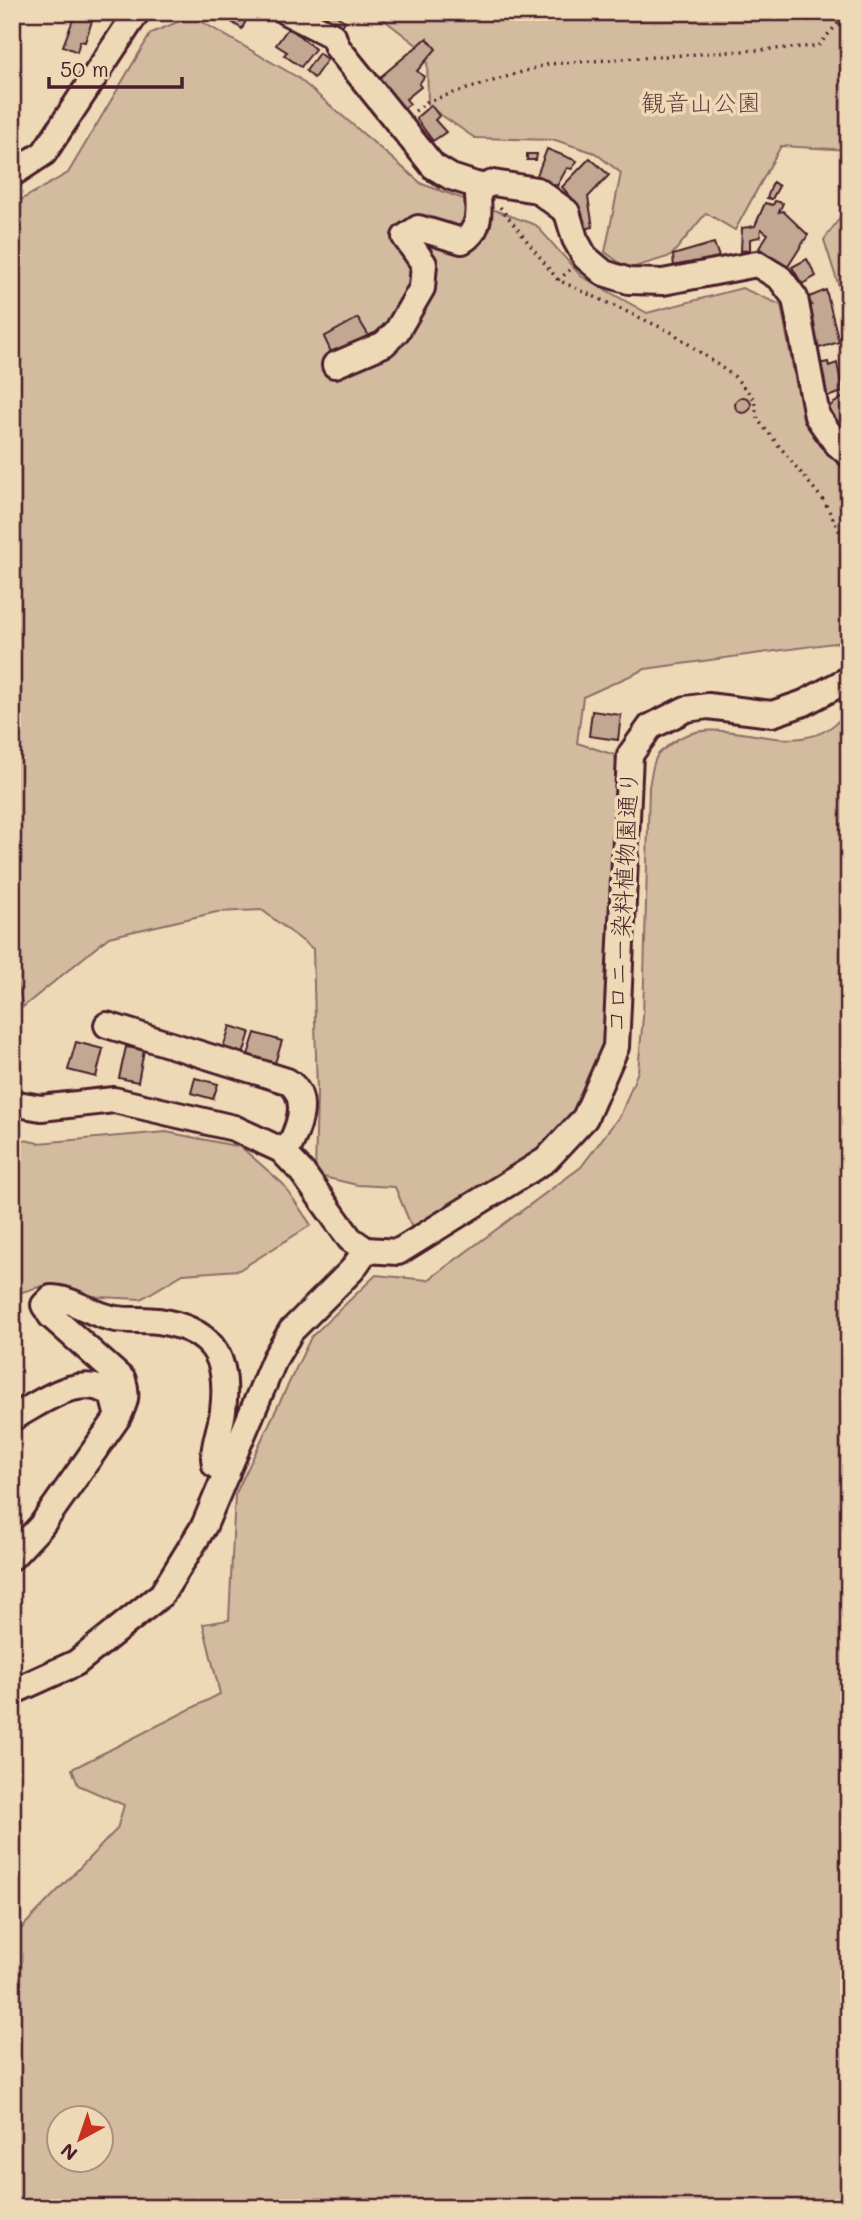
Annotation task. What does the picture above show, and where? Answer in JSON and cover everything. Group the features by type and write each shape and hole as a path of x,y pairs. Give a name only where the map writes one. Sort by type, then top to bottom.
{"street":[{"path":"12,174 44,153 137,12"},
{"path":"286,12 333,36 337,47 433,166 451,177 482,187 493,183 537,190 568,212 575,239 585,257 604,273 629,281 663,282 757,264 780,278 795,298 817,416 836,443 849,454"},
{"path":"335,365 384,344 397,331 422,288 424,264 405,237 418,228 462,241 472,235 479,217 477,185"},
{"name":"コロニー染料植物園通り","path":"366,1250 398,1252 418,1241 546,1160 585,1118 616,1047 630,755 650,727 686,709 708,706 772,714 804,703 849,679"},
{"path":"107,1025 296,1086 301,1099 298,1132 285,1154"},
{"path":"12,1103 41,1108 114,1100 234,1128 285,1154 349,1239 366,1250 352,1270 291,1331 275,1358 204,1526 162,1594 76,1663 12,1692"},
{"path":"12,1557 41,1526 118,1417 127,1391 122,1380 51,1316 44,1306 51,1298 62,1298 100,1317 162,1321 185,1327 204,1338 220,1355 226,1381 214,1458 215,1465 227,1473"},
{"path":"12,1418 74,1386 88,1384 112,1394 118,1417"}],"path":[{"path":"400,123 428,101 548,65 818,46 848,12"},
{"path":"511,220 558,280 673,333 735,377 754,399 758,420 824,501 849,550"}],"green space":[{"name":"観音山公園","path":"374,12 849,12 849,150 781,146 735,230 706,213 671,256 628,269 605,252 621,173 595,153 555,140 475,138 428,106 427,53"},
{"path":"192,16 297,77 422,184 536,225 581,276 647,313 742,288 781,305 797,389 814,437 849,475 849,641 645,669 583,697 577,743 615,755 621,793 613,1052 547,1161 413,1230 395,1187 357,1185 315,1175 317,1093 313,949 262,910 217,912 109,937 23,1007 12,965 12,205 68,173 151,33"},
{"path":"849,205 849,318 824,240"},
{"path":"849,709 849,2208 12,2208 12,1938 117,1829 124,1805 78,1785 72,1769 220,1694 203,1624 229,1620 235,1495 311,1337 376,1275 428,1280 581,1167 621,1114 638,1071 643,1017 649,787 655,759 669,745 690,734 713,730 784,739 808,737 829,728"},
{"path":"166,1132 241,1147 283,1184 311,1225 239,1270 183,1274 141,1299 99,1297 42,1286 12,1295 12,1137 38,1143"}],"building":[{"path":"76,12 94,15 85,42 80,41 77,52 63,46"},
{"path":"217,12 250,12 242,29"},
{"path":"319,12 341,12 338,17 345,21 342,26"},
{"path":"802,12 815,12 816,20 803,21"},
{"path":"289,27 315,49 301,67 284,55 287,52 276,45"},
{"path":"427,38 436,49 417,71 424,77 419,84 421,87 406,99 410,104 401,110 378,79"},
{"path":"319,53 327,60 314,78 306,71"},
{"path":"431,105 439,116 435,120 446,132 433,141 416,118"},
{"path":"547,149 577,161 572,169 567,168 557,186 536,178"},
{"path":"527,154 537,154 536,160 527,160"},
{"path":"590,158 609,175 588,197 593,227 583,229 578,205 562,187"},
{"path":"427,173 442,184 439,188 424,178"},
{"path":"773,182 779,186 772,199 767,198"},
{"path":"775,201 783,203 779,212 783,211 808,235 787,268 759,248 768,234 761,229 760,237 750,239 750,250 741,251 742,228 755,226 765,203 773,205"},
{"path":"714,243 719,257 674,268 673,255"},
{"path":"807,259 816,276 802,284 792,267"},
{"path":"826,290 839,342 816,349 809,308 812,305 807,298"},
{"path":"358,318 369,336 336,355 332,354 324,337"},
{"path":"828,362 829,366 837,363 843,392 823,398 818,364"},
{"path":"849,393 849,432 847,434 827,408"},
{"path":"743,397 751,405 743,413 735,405"},
{"path":"592,711 621,715 618,740 589,736"},
{"path":"230,1026 250,1032 243,1055 223,1048"},
{"path":"255,1033 282,1041 274,1066 247,1058"},
{"path":"76,1042 103,1049 96,1077 68,1070"},
{"path":"126,1047 144,1050 138,1082 119,1078"},
{"path":"195,1078 218,1084 213,1099 191,1093"}]}
